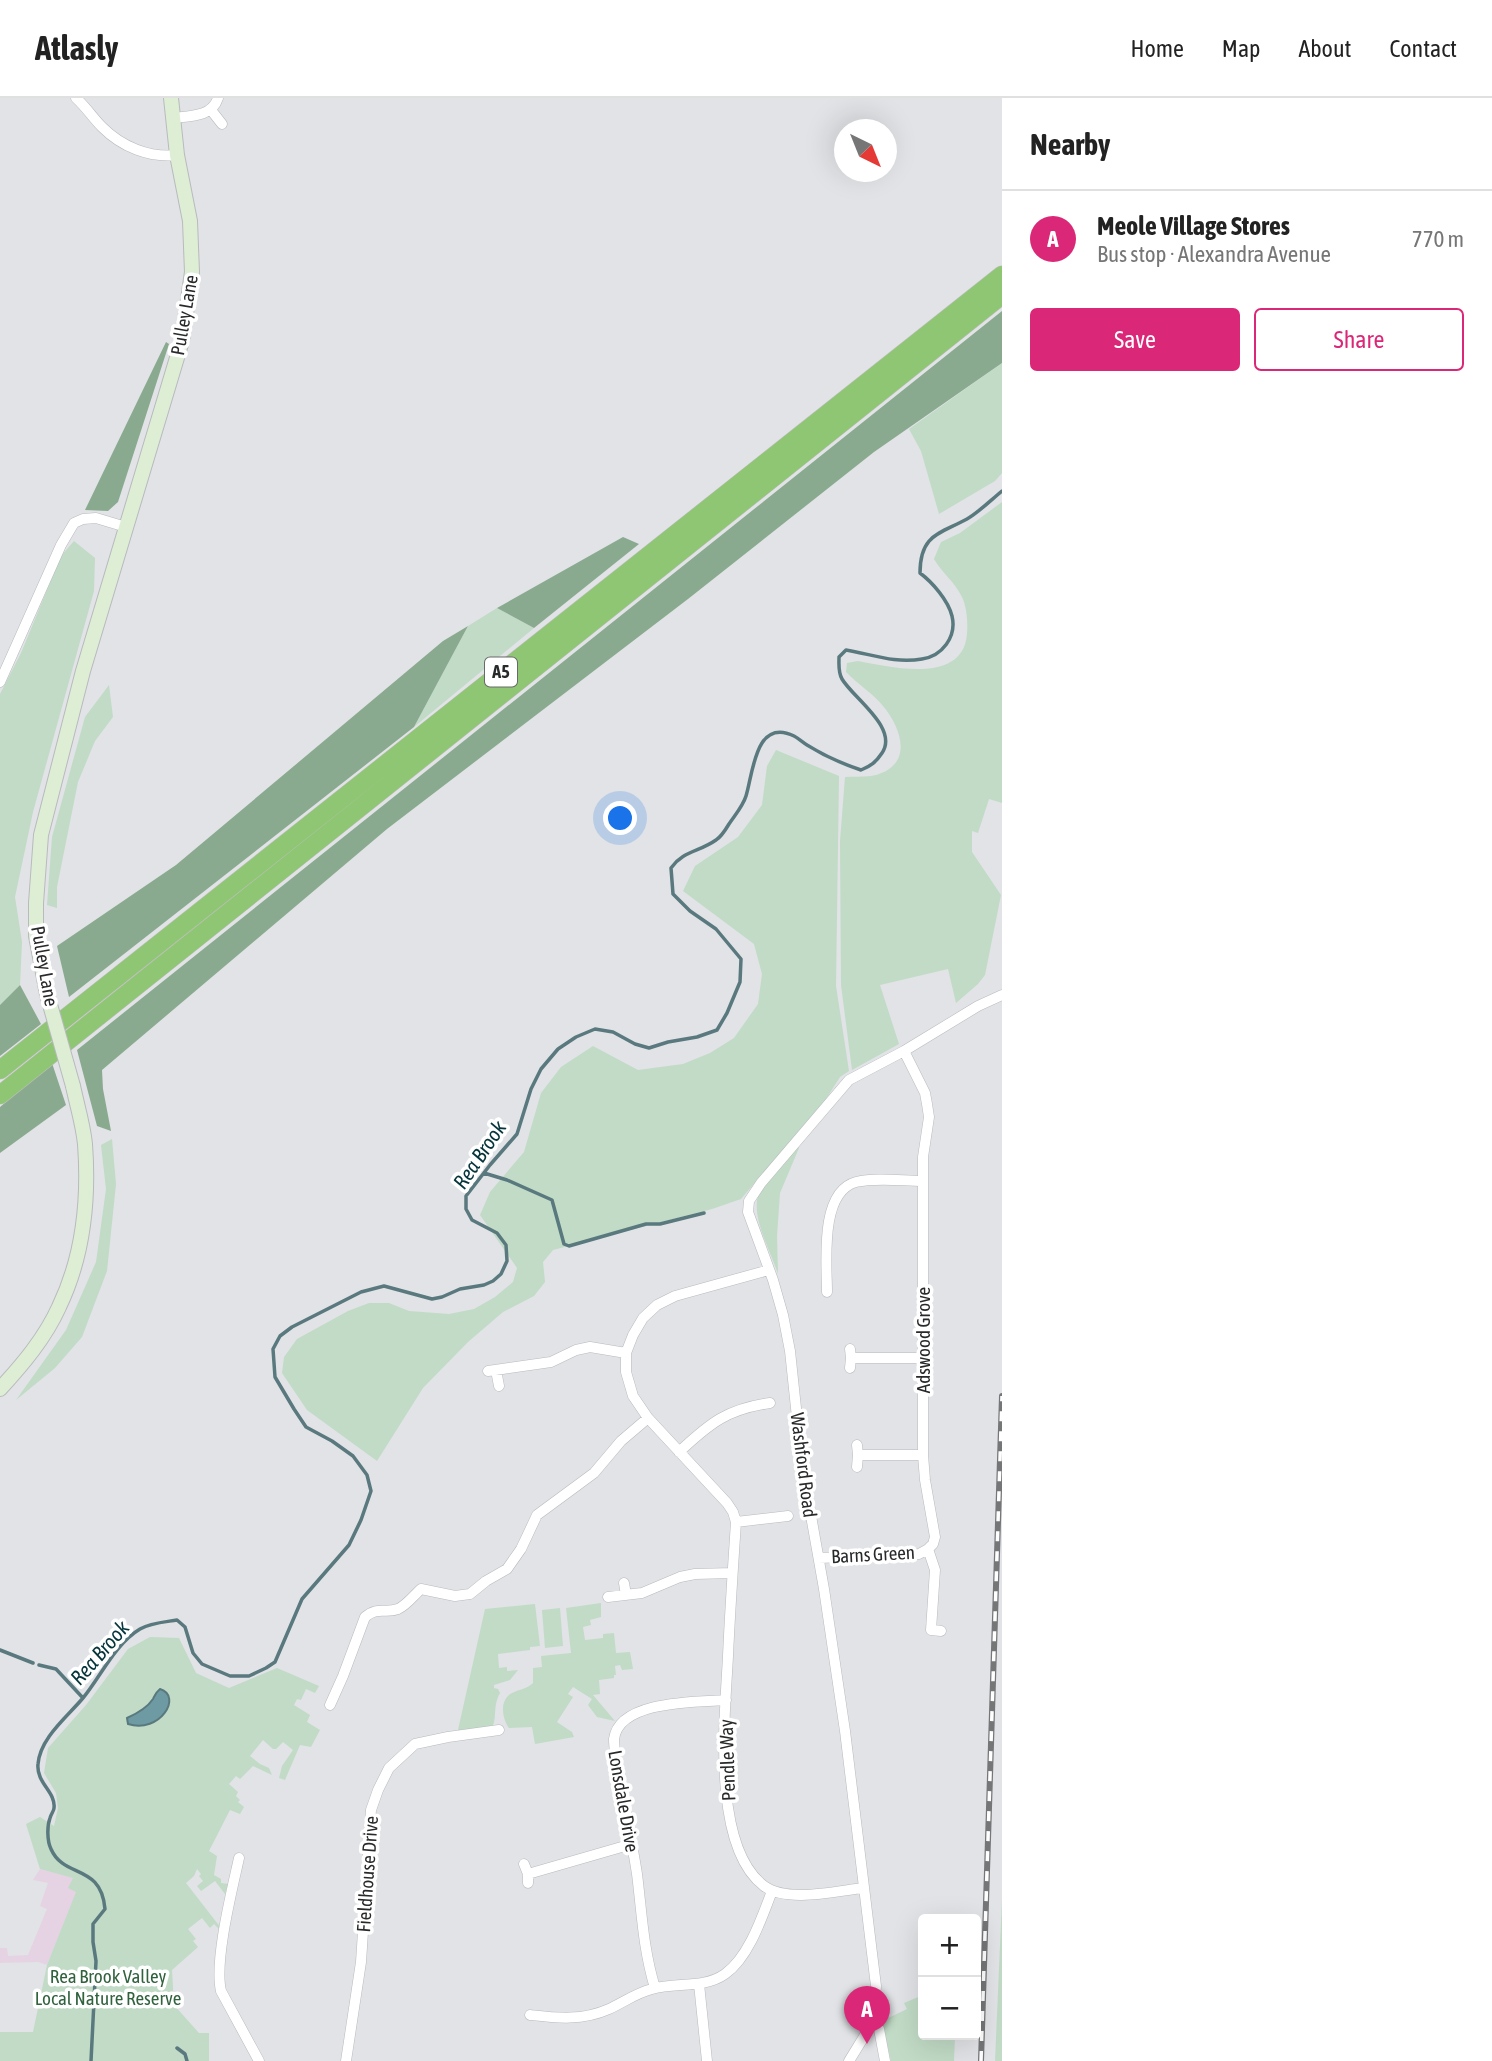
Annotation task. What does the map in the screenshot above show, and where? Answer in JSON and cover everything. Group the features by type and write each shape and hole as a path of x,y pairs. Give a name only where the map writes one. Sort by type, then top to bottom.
{"highway":[{"name":"A5","path":"0,1070 1002,275"},
{"name":"A5","path":"0,1095 1002,295"}],"street":[{"path":"76,98 107,132 131,148 162,156 177,155"},
{"name":"Pulley Lane","path":"0,1389 24,1363 60,1306 79,1251 84,1213 85,1141 73,1086 47,994 36,936 41,835 83,671 182,341 193,271 190,220 177,155 171,98"},
{"path":"173,118 211,110 218,98"},
{"path":"211,110 222,124"},
{"path":"0,682 61,545 74,523 96,518 126,527"},
{"name":"Washford Road","path":"885,2061 879,2029 873,2022 876,1986 846,1744 819,1558 802,1465 790,1351 783,1315 748,1212 749,1201 849,1080 1002,995"},
{"name":"Adswood Grove","path":"904,1051 925,1093 929,1117 923,1157 923,1455 935,1537 928,1549 935,1570 932,1631"},
{"path":"824,1286 826,1235 836,1202 843,1190 855,1182 923,1181"},
{"path":"769,1270 675,1296 657,1305 643,1318 633,1335 626,1353 626,1372 634,1396 648,1418 727,1503 736,1522 775,1513 789,1516"},
{"path":"499,1386 492,1371 551,1362 576,1350 590,1347 626,1353"},
{"path":"850,1358 923,1358"},
{"path":"679,1452 721,1416 750,1401 770,1404"},
{"path":"330,1705 365,1617 372,1611 394,1611 404,1606 421,1589 455,1596 470,1594 507,1569 521,1549 537,1515 594,1473 621,1441 648,1418"},
{"path":"857,1467 858,1450 923,1455"},
{"name":"Pendle Way","path":"736,1522 723,1760 731,1821 739,1852 754,1876 772,1891"},
{"name":"Barns Green","path":"819,1558 919,1554 928,1549"},
{"path":"608,1597 642,1593 695,1573 732,1573"},
{"path":"624,1583 626,1595"},
{"name":"Lonsdale Drive","path":"655,1988 640,1921 637,1877 614,1738 624,1720 639,1711 681,1703 726,1700"},
{"name":"Fieldhouse Drive","path":"346,2061 361,1962 371,1810 377,1790 389,1768 415,1744 499,1730"},
{"path":"527,1873 632,1844"},
{"path":"239,1858 232,1887 219,1981 221,1991 258,2061"},
{"path":"530,2015 551,2013 569,2019 587,2016 609,2009 637,1993 655,1988 699,1984 724,1975 743,1955 772,1891 789,1895 863,1888"},
{"path":"699,1984 707,2061"},
{"path":"849,2061 873,2022"}],"shaded area":[{"path":"40,1869 74,1878 77,1891 47,1965 38,1962 0,1963 0,1948 7,1948 8,1956 28,1955 47,1909 40,1906 48,1883 33,1880"}],"green space":[{"path":"1002,311 1002,363 874,452 688,599 387,829 102,1070 111,1131 97,1126 77,1050"},
{"path":"166,342 169,344 118,502 108,511 85,510"},
{"path":"1002,363 1002,473 995,481 939,514 921,451 909,429"},
{"path":"1002,502 1002,803 989,799 978,833 972,831 972,852 1001,895 985,975 956,1003 948,969 880,985 899,1044 852,1070 841,985 840,841 845,777 875,775 890,768 897,761 901,743 889,714 875,697 846,672 847,663 858,661 923,669 939,667 953,661 963,650 967,634 966,610 959,592 934,559 941,542 960,533"},
{"path":"623,537 639,544 534,628 497,608"},
{"path":"74,541 95,558 94,591 33,812 15,897 22,942 20,985 0,1005 0,694 21,653 61,556"},
{"path":"497,608 534,628 414,727 468,626"},
{"path":"468,626 414,727 69,997 57,946 176,865 443,641"},
{"path":"109,685 113,717 95,741 78,782 57,887 57,908 47,905 52,837 85,717"},
{"path":"776,750 839,776 836,986 849,1071 840,1077 826,1099 741,1199 553,1250 543,1262 545,1282 534,1296 503,1312 468,1342 423,1388 377,1461 307,1410 282,1373 284,1357 297,1339 348,1311 369,1303 389,1303 409,1311 449,1314 474,1309 513,1282 517,1268 480,1215 490,1192 524,1152 541,1093 561,1067 593,1046 638,1070 683,1064 710,1053 734,1038 758,1004 762,974 754,944 683,891 695,866 738,837 762,805 767,766"},
{"path":"20,985 41,1024 0,1056 0,1005"},
{"path":"52,1063 66,1105 0,1153 0,1107"},
{"path":"112,1139 116,1184 107,1271 82,1337 55,1368 16,1400 66,1330 96,1262 106,1189 101,1145"},
{"path":"798,1147 780,1193 778,1274 758,1219 757,1198 765,1183"},
{"path":"601,1603 601,1617 590,1620 591,1625 583,1627 585,1640 603,1638 603,1634 614,1633 616,1653 630,1652 633,1669 622,1670 620,1665 615,1666 614,1678 599,1680 600,1694 593,1695 615,1721 597,1717 588,1705 592,1699 573,1687 568,1694 573,1697 557,1722 572,1732 574,1737 535,1744 532,1727 509,1728 503,1714 505,1700 512,1693 533,1683 533,1668 542,1667 541,1656 571,1653 566,1608"},
{"path":"535,1604 540,1646 498,1654 499,1668 507,1667 507,1671 518,1670 510,1680 494,1685 500,1693 491,1729 458,1730 485,1609"},
{"path":"560,1608 563,1646 545,1648 542,1610"},
{"name":"Rea Brook Valley Local Nature Reserve","path":"150,1637 179,1638 196,1673 229,1688 277,1668 319,1686 315,1693 306,1689 301,1700 297,1699 294,1705 310,1715 307,1722 320,1730 311,1747 300,1745 285,1780 279,1778 282,1766 293,1750 283,1742 273,1749 263,1740 250,1756 269,1768 272,1775 253,1766 240,1779 236,1776 229,1784 238,1792 238,1802 244,1807 240,1814 230,1810 209,1851 217,1856 214,1875 221,1879 221,1883 228,1884 225,1894 215,1881 201,1891 197,1886 203,1881 197,1869 186,1883 221,1928 221,1931 214,1924 210,1928 202,1918 188,1929 196,1939 193,1941 198,1947 172,1970 174,2005 199,2033 209,2033 209,2061 0,2061 0,2032 33,2032 47,1965 76,1892 68,1888 73,1878 40,1869 26,1824 40,1817 54,1826 58,1808 56,1793 44,1773 48,1748 86,1705 128,1649"},
{"path":"1002,1899 1002,2061 995,2061"},
{"path":"918,1997 918,2040 955,2040 954,2061 891,2061 882,2021 907,2009 904,2003"}],"water":[{"path":"160,1689 167,1693 169,1699 165,1713 150,1724 128,1724 127,1718 148,1705"}],"waterway":[{"name":"Rea Brook","path":"91,2061 96,1961 93,1924 105,1909 97,1884 64,1865 50,1846 48,1825 54,1802 38,1771 44,1745 123,1643 148,1625 177,1620 185,1627 193,1653 202,1664 230,1676 249,1676 275,1662 302,1599 349,1545 371,1491 367,1475 353,1456 306,1427 275,1377 273,1349 280,1336 292,1327 361,1292 384,1286 432,1299 493,1281 501,1274 507,1261 506,1245 497,1233 472,1220 466,1209 466,1196 517,1134 531,1089 541,1069 558,1049 595,1029 613,1032 649,1048 717,1030 740,982 741,959 716,929 690,911 673,894 671,868 681,858 710,844 723,833 743,803 758,751 771,734 781,732 794,736 826,756 861,770 878,759 886,743 884,734 880,724 842,679 839,657 846,650 912,660 929,657 942,650 950,638 952,616 939,592 920,573 924,550 933,537 971,516 1002,491"},
{"path":"484,1173 552,1200 564,1244 569,1246 646,1224 660,1224 704,1213"},
{"path":"0,1650 33,1663"},
{"path":"39,1665 56,1669 83,1698"},
{"path":"177,2048 185,2054 187,2061"}],"railway":[{"path":"981,2061 1002,1396"}],"place":[{"name":"Meole Village Stores","path":"867,2044"}]}
